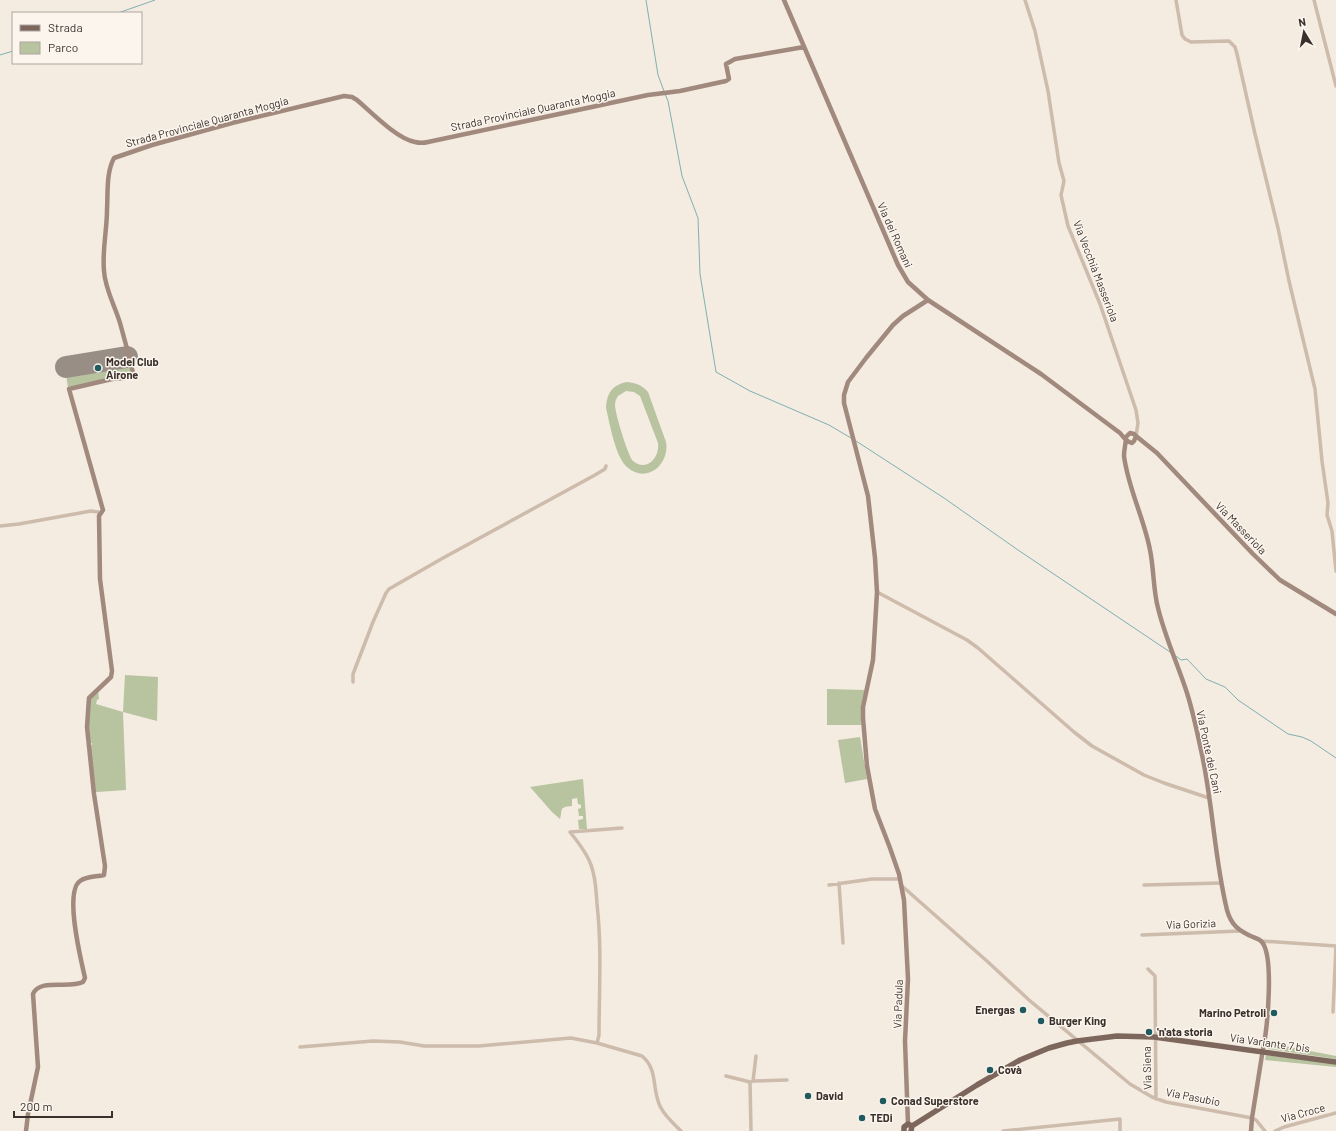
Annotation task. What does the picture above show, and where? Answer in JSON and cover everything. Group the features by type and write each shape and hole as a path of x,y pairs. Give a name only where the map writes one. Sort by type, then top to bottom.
{"main road":[{"name":"Via Variante 7 bis","path":"911,1127 1020,1060 1049,1048 1077,1041 1117,1036 1156,1037 1336,1062"},
{"path":"904,1131 904,1125 911,1127"}],"street":[{"name":"Via dei Romani","path":"784,0 898,265 908,282 928,300 1041,374 1120,433 1126,440"},
{"name":"Via Vecchià Masseriola","path":"1025,0 1035,31 1048,91 1058,156 1064,181 1061,195 1068,226 1100,304 1136,410 1138,418 1136,436"},
{"path":"1176,0 1182,35 1185,39 1191,42 1226,40 1235,47 1315,390 1328,503 1327,515 1332,531 1336,571"},
{"path":"1314,0 1336,86"},
{"name":"Strada Provinciale Quaranta Moggia","path":"26,1131 38,1067 33,994 35,989 42,986 74,985 83,982 84,978 74,916 73,899 75,887 85,878 104,875 105,866 94,794 87,727 89,698 111,677 112,671 100,579 99,524 100,514 103,510 68,389 134,377 120,322 105,280 104,270 103,253 107,214 108,183 110,167 114,158 152,145 217,127 344,96 352,97 357,100 406,139 418,143 428,142 654,94 671,93 727,81 729,78 726,64 735,59 804,47"},
{"name":"Via Padula","path":"911,1127 905,1041 908,979 904,900 900,878 875,809 864,741 863,708 873,660 877,592 876,564 868,496 844,404 844,395 848,382 893,325 928,300"},
{"path":"1136,429 1126,435 1126,440 1128,442 1143,442"},
{"path":"1120,433 1133,433 1136,436 1135,440 1126,446"},
{"name":"Via Masseriola","path":"1136,436 1157,453 1253,554 1280,580 1336,614"},
{"name":"Via Ponte dei Cani","path":"1126,440 1124,454 1126,465 1138,509 1147,534 1157,606 1173,657 1187,694 1201,751 1221,883 1230,918 1235,927 1240,931"},
{"path":"353,682 353,674 372,622 389,589 402,580 595,476 605,469 606,466"},
{"path":"0,526 91,511 98,512 100,514"},
{"path":"877,592 967,640 1092,746 1164,783 1209,798"},
{"path":"597,1043 599,1035 600,956 594,876 590,863 570,832 622,828"},
{"path":"829,884 900,878"},
{"path":"839,883 843,943"},
{"path":"1144,885 1221,883"},
{"path":"901,886 1077,1041"},
{"path":"1240,931 1261,941 1336,946 1332,1012"},
{"name":"Via Gorizia","path":"1142,935 1240,931"},
{"path":"1261,941 1266,949 1269,967 1267,1029 1263,1049"},
{"name":"Via Siena","path":"1148,969 1155,976 1156,1099"},
{"path":"300,1048 373,1041 400,1042 424,1046 479,1046 565,1038 597,1043 642,1056 646,1060 652,1070 656,1095 660,1107 681,1131"},
{"name":"Via Pasubio","path":"1077,1041 1130,1084 1156,1099 1252,1118"},
{"path":"751,1131 752,1082 756,1056"},
{"path":"1251,1131 1262,1056"},
{"path":"726,1076 752,1082 787,1080"},
{"name":"Via Croce","path":"1275,1131 1284,1127 1336,1113"},
{"path":"1252,1118 1256,1120 1264,1131"},
{"path":"1003,1131 1120,1119 1120,1131"}],"green space":[{"name":"Model Club Airone","path":"126,352 132,375 68,387 64,363"},
{"path":"627,382 636,384 648,392 666,442 666,451 660,465 655,470 648,473 641,474 634,472 627,467 616,448 606,408 611,390 622,383","holes":["626,391 634,392 640,396 658,443 657,454 651,462 643,465 633,461 628,451 615,405 618,396"]},
{"path":"125,675 158,677 157,721 123,712"},
{"path":"827,689 865,690 861,707 861,725 827,725"},
{"path":"98,691 99,699 97,700 96,704 123,712 126,790 95,792 90,746 92,743 90,743 89,734 89,705 93,696"},
{"path":"860,737 867,779 845,783 838,740"},
{"path":"583,779 587,829 579,829 578,820 583,819 583,816 579,816 578,809 581,808 581,805 578,804 577,798 572,799 572,806 563,808 560,819 530,787"},
{"path":"1269,1043 1336,1056 1336,1059 1268,1049"},
{"path":"1266,1055 1336,1064 1336,1067 1265,1060"}],"waterway":[{"path":"121,12 155,0"},
{"path":"646,0 658,75 664,91"},
{"path":"0,55 12,51"},
{"path":"665,94 668,101 682,176 698,218 700,274 716,372 750,391 829,425 851,438"},
{"path":"856,441 944,498 1018,550 1170,652"},
{"path":"1176,656 1181,660 1187,659 1206,679 1225,687 1238,700 1288,734 1302,737 1311,741 1336,758"}],"runway":[{"path":"66,367 127,357"}],"place":[{"name":"Model Club Airone","path":"98,368"},
{"name":"Energas","path":"1023,1010"},
{"name":"Marino Petroli","path":"1274,1013"},
{"name":"Burger King","path":"1041,1021"},
{"name":"'n'ata storia","path":"1149,1032"},
{"name":"Covà","path":"990,1070"},
{"name":"David","path":"808,1096"},
{"name":"Conad Superstore","path":"883,1101"},
{"name":"TEDi","path":"862,1118"}]}
